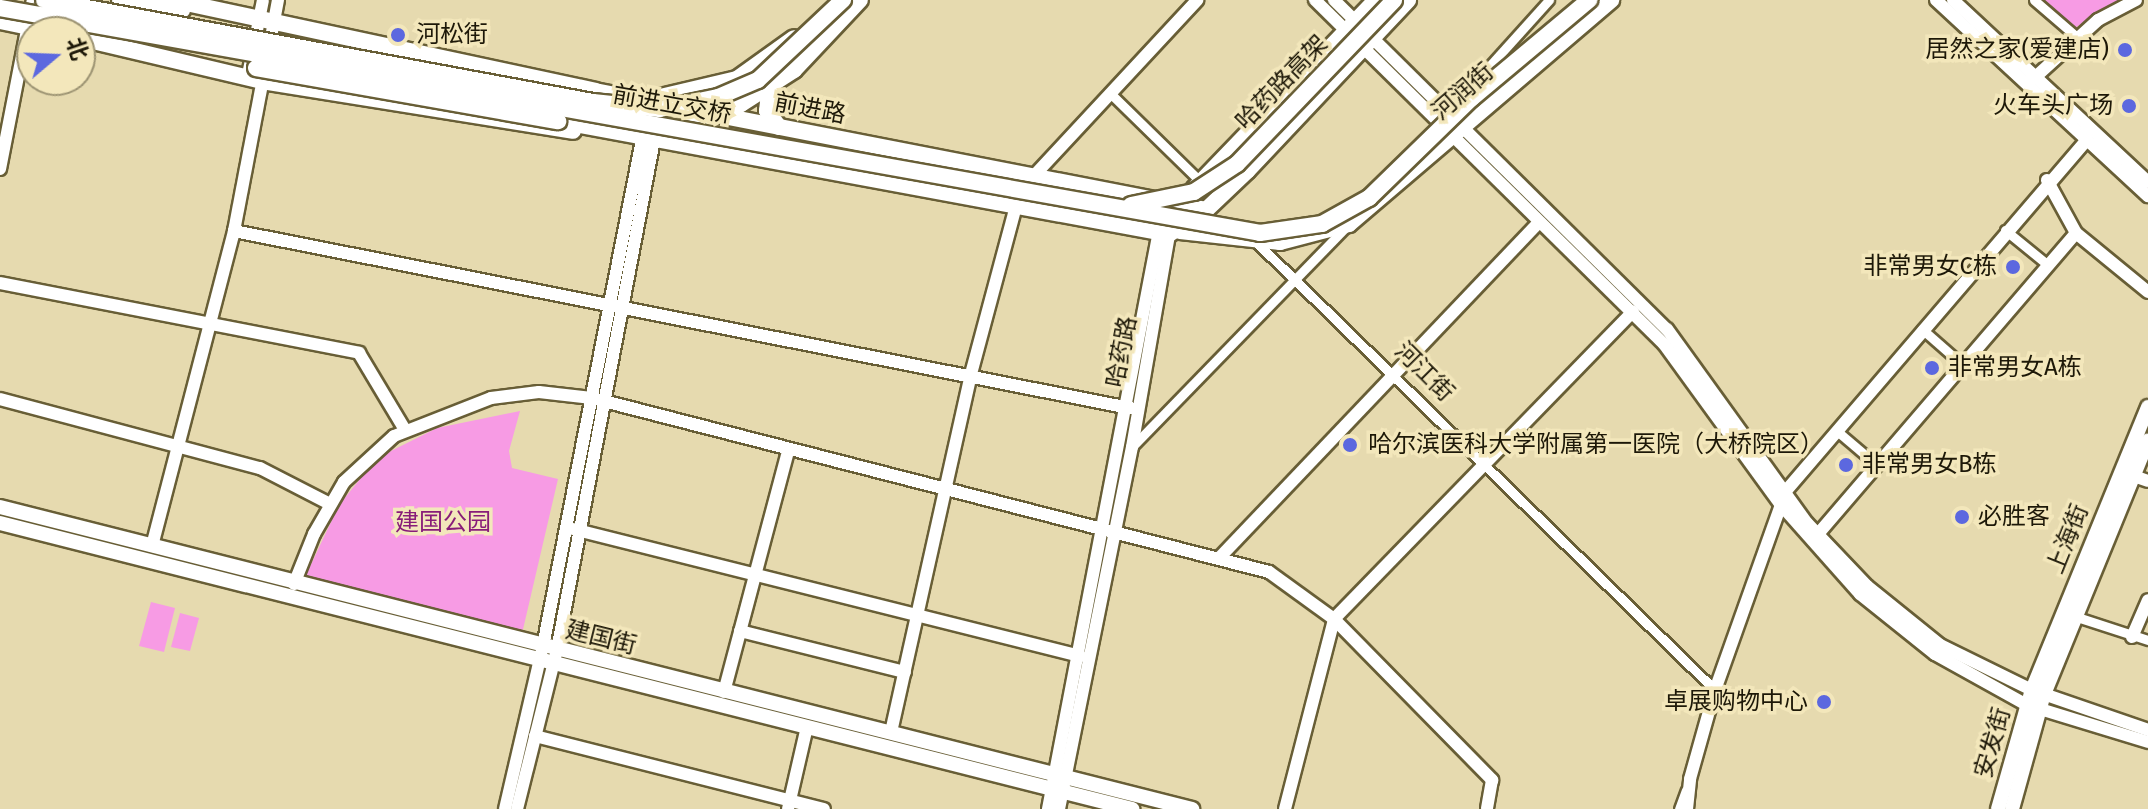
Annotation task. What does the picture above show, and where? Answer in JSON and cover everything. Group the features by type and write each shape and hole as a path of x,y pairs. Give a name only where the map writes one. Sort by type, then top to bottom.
{"highway":[{"name":"前进立交桥","path":"44,0 593,102 674,109 758,80 843,0"},
{"path":"120,0 266,23"},
{"name":"前进路","path":"172,0 266,23 1206,210"},
{"path":"652,99 737,79 796,37 831,0"},
{"path":"648,140 717,114 770,86 825,40 860,0"},
{"name":"哈药路","path":"1169,232 1181,205 1200,181 1376,0"},
{"name":"哈药路高架","path":"1101,205 1170,200 1206,186 1237,164 1394,0"},
{"path":"1169,232 1206,210 1408,0"},
{"path":"1343,221 1472,98 1589,0"},
{"name":"河润街","path":"1256,242 1293,241 1343,221 1611,0"},
{"name":"前进立交桥","path":"0,8 194,47 1101,205 1239,232 1297,230 1343,221"},
{"path":"96,42 255,78 555,131 602,132"},
{"path":"194,47 287,75 1169,232 1256,242"},
{"path":"770,86 767,111 779,127"}],"main road":[{"name":"上海街","path":"2036,699 2074,616 2127,474 2148,407"},
{"name":"上海街","path":"2036,699 2127,474 2148,440"},
{"name":"建国街","path":"0,507 294,584 807,727 1192,809"},
{"name":"建国街","path":"0,523 891,732 1060,783 1132,809"},
{"name":"安发街","path":"1998,809 2036,699"},
{"name":"安发街","path":"2012,809 2036,699"}],"street":[{"path":"263,0 266,23"},
{"path":"152,546 234,231 255,78 266,23 278,0"},
{"path":"891,732 971,374 1014,204 1032,177 1197,0"},
{"path":"1315,0 1351,26 1667,329 1785,492 1818,534 1867,586 1940,645 2036,699 2148,730"},
{"path":"1334,0 1351,26"},
{"name":"河润街","path":"1448,112 1549,0"},
{"path":"1953,0 2085,142 2148,196"},
{"path":"2034,0 2078,38"},
{"path":"2030,82 2098,20 2136,0"},
{"path":"1938,1 2148,182"},
{"path":"1367,42 1448,112 1456,129 1538,223 1633,312 1687,370 1781,505 1860,594 1935,654 2036,699 2148,742"},
{"path":"0,169 16,91"},
{"path":"1110,93 1200,181"},
{"path":"517,809 535,736 566,527 598,400 648,140 652,99"},
{"path":"1679,809 1715,690 1785,492 2047,180 2085,142"},
{"path":"2047,180 2076,233 2148,292"},
{"name":"河润街","path":"1132,447 1295,280 1343,221"},
{"path":"1221,556 1538,223"},
{"path":"2005,230 2048,265"},
{"path":"234,231 1130,407"},
{"name":"哈药路","path":"1048,809 1060,783 1130,407 1169,232"},
{"path":"1818,534 2076,233"},
{"name":"河江街","path":"1256,242 1715,690"},
{"path":"0,283 359,353 405,430"},
{"path":"1285,809 1334,619 1633,312"},
{"path":"1922,329 1963,365"},
{"path":"294,584 330,504 355,469 405,430 508,395 598,400 945,492 1221,556 1269,572 1334,619 1492,780 1487,809"},
{"path":"0,399 260,468 330,504"},
{"path":"505,809 580,530 598,400"},
{"name":"哈药路","path":"1059,809 1060,783 1080,656 1108,529 1132,447 1130,407"},
{"path":"1837,431 1877,465"},
{"path":"724,692 788,451"},
{"path":"2127,474 2148,481"},
{"path":"566,527 1080,656"},
{"path":"2132,637 2148,600"},
{"path":"2074,616 2148,640"},
{"path":"740,631 905,672"},
{"path":"789,805 807,727"},
{"path":"535,736 789,805 824,809"},
{"path":"1687,809 1690,779"}],"green space":[{"path":"2040,0 2122,0 2073,29"},
{"name":"建国公园","path":"520,411 509,451 512,468 558,479 521,638 306,575 339,505 377,458 437,428"},
{"path":"151,602 175,608 164,652 139,646"},
{"path":"180,613 199,618 190,651 171,647"}],"place":[{"name":"河松街","path":"398,35"},
{"name":"居然之家(爱建店)","path":"2125,50"},
{"name":"火车头广场","path":"2129,106"},
{"name":"非常男女C栋","path":"2013,267"},
{"name":"非常男女A栋","path":"1932,368"},
{"name":"哈尔滨医科大学附属第一医院（大桥院区）","path":"1350,445"},
{"name":"非常男女B栋","path":"1846,465"},
{"name":"必胜客","path":"1962,517"},
{"name":"卓展购物中心","path":"1824,702"}]}
